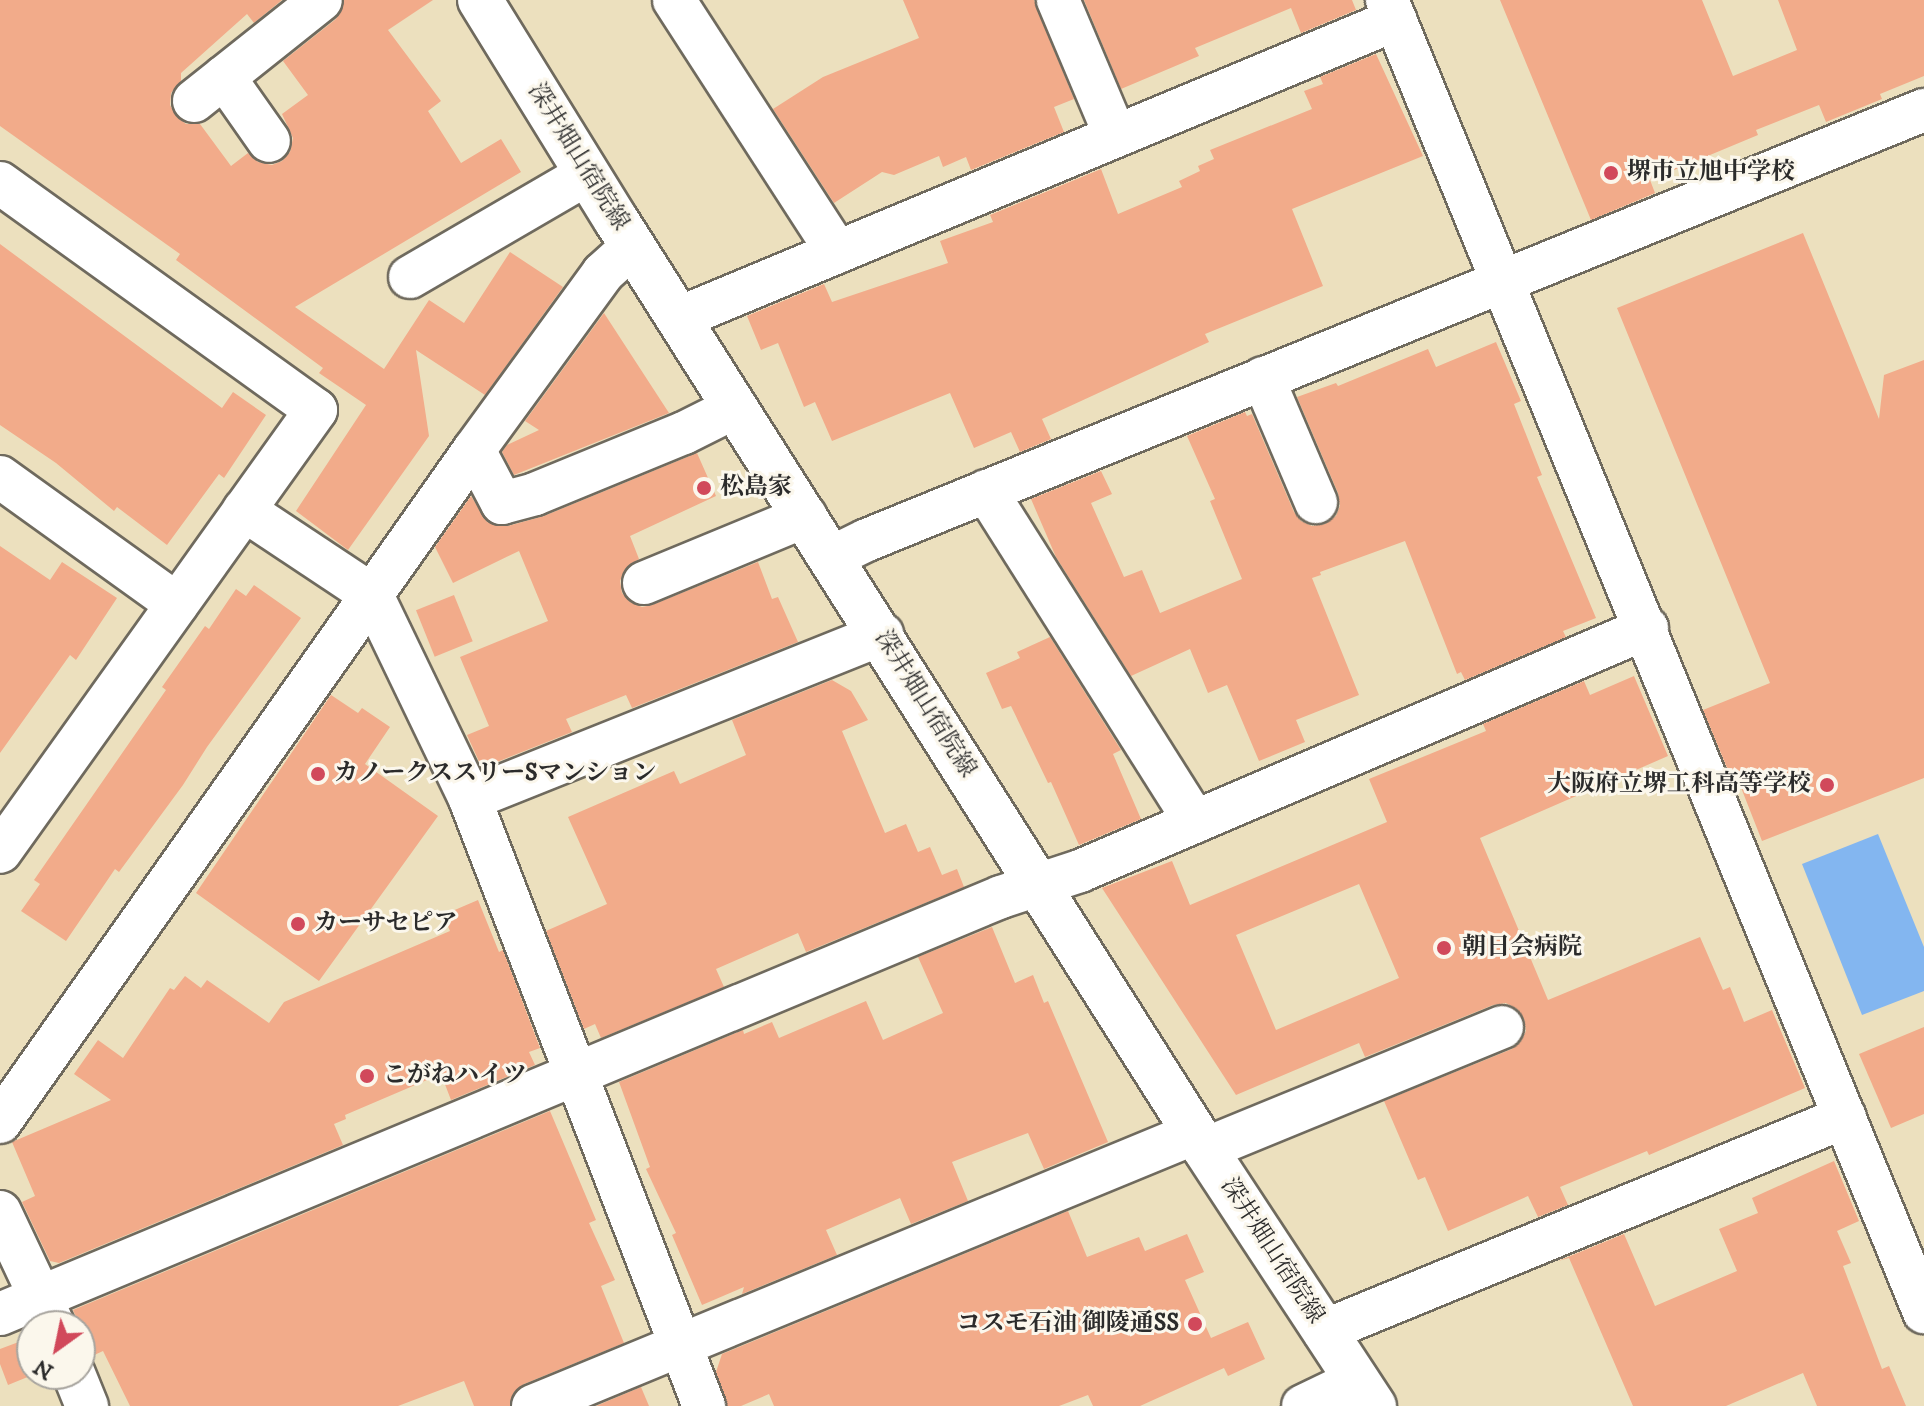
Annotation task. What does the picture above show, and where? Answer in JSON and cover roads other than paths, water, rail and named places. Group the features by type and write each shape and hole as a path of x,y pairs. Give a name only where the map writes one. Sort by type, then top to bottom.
{"main road":[{"name":"深井畑山宿院線","path":"480,0 1200,1141 1365,1393"}],"street":[{"path":"269,141 209,89 321,0"},
{"path":"674,0 837,252"},
{"path":"1058,0 1115,135"},
{"path":"679,318 1115,135 1391,10 1647,628 1924,1312"},
{"path":"832,557 986,491 1924,110"},
{"path":"410,277 587,174"},
{"path":"0,183 316,410 0,852"},
{"path":"0,1122 474,450 603,273 633,246"},
{"path":"1263,378 1316,502"},
{"path":"474,450 502,503 562,483 684,433 736,407"},
{"path":"0,477 177,604"},
{"path":"986,491 1195,822"},
{"path":"244,510 372,595 470,799 704,1406"},
{"path":"644,583 806,516"},
{"path":"52,1310 577,1074 1195,822 1647,628"},
{"path":"470,799 882,634"},
{"path":"533,1406 1200,1141 1502,1027"},
{"path":"1324,1331 1845,1117"},
{"path":"0,1212 47,1310"},
{"path":"1303,1406 1365,1393"}],"water":[{"path":"1878,834 1924,947 1924,991 1862,1015 1802,864"}],"place":[{"name":"堺市立旭中学校","path":"1611,173"},
{"name":"松島家","path":"704,488"},
{"name":"カノークススリーSマンション","path":"318,774"},
{"name":"大阪府立堺工科高等学校","path":"1827,785"},
{"name":"カーサセピア","path":"298,924"},
{"name":"朝日会病院","path":"1444,948"},
{"name":"こがねハイツ","path":"367,1076"},
{"name":"コスモ石油 御陵通SS","path":"1195,1324"}]}
